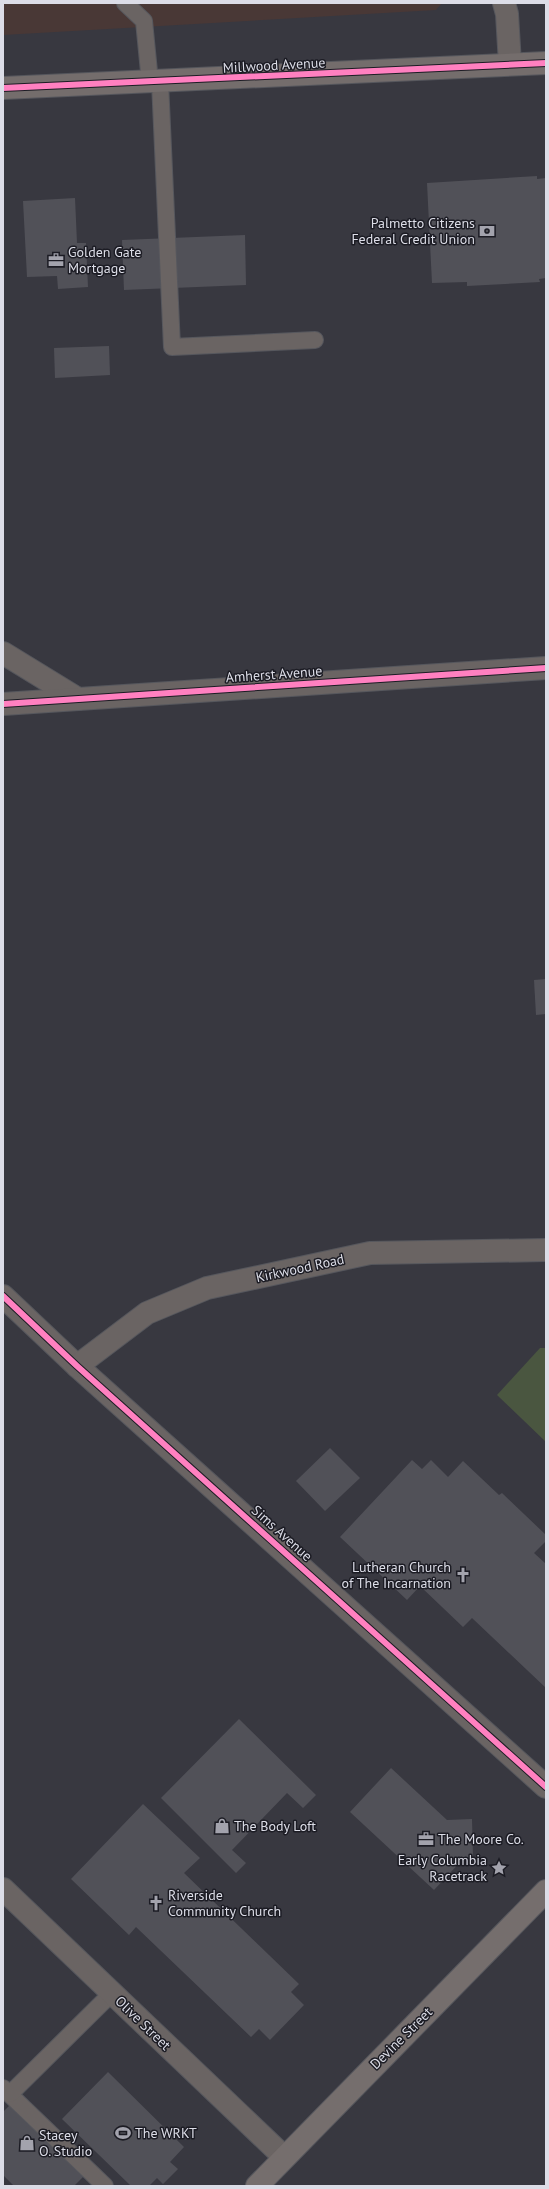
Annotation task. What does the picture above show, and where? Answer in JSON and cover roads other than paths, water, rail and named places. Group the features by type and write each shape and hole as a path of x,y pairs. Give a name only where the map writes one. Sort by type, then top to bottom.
{"main road":[{"name":"Millwood Avenue","path":"3,88 546,63"},
{"name":"Devine Street","path":"256,2186 546,1891"}],"street":[{"path":"504,3 507,14 510,64"},
{"path":"3,653 78,699"},
{"name":"Amherst Avenue","path":"3,704 546,668"},
{"name":"Kirkwood Road","path":"77,1366 147,1313 207,1288 370,1253 546,1250"},
{"name":"Sims Avenue","path":"3,1296 77,1366 546,1786"},
{"name":"Olive Street","path":"3,1889 284,2157"}],"lane":[{"path":"125,3 144,21 155,82 172,347 316,340"},
{"path":"105,2186 6,2091 112,1993"}],"place":[{"name":"Palmetto Citizens Federal Credit Union","path":"487,231"},
{"name":"Golden Gate Mortgage","path":"56,260"},
{"name":"Lutheran Church of The Incarnation","path":"463,1575"},
{"name":"The Body Loft","path":"222,1826"},
{"name":"The Moore Co.","path":"426,1839"},
{"name":"Early Columbia Racetrack","path":"499,1868"},
{"name":"Riverside Community Church","path":"156,1903"},
{"name":"The WRKT","path":"123,2133"},
{"name":"Stacey O. Studio","path":"27,2143"}]}
